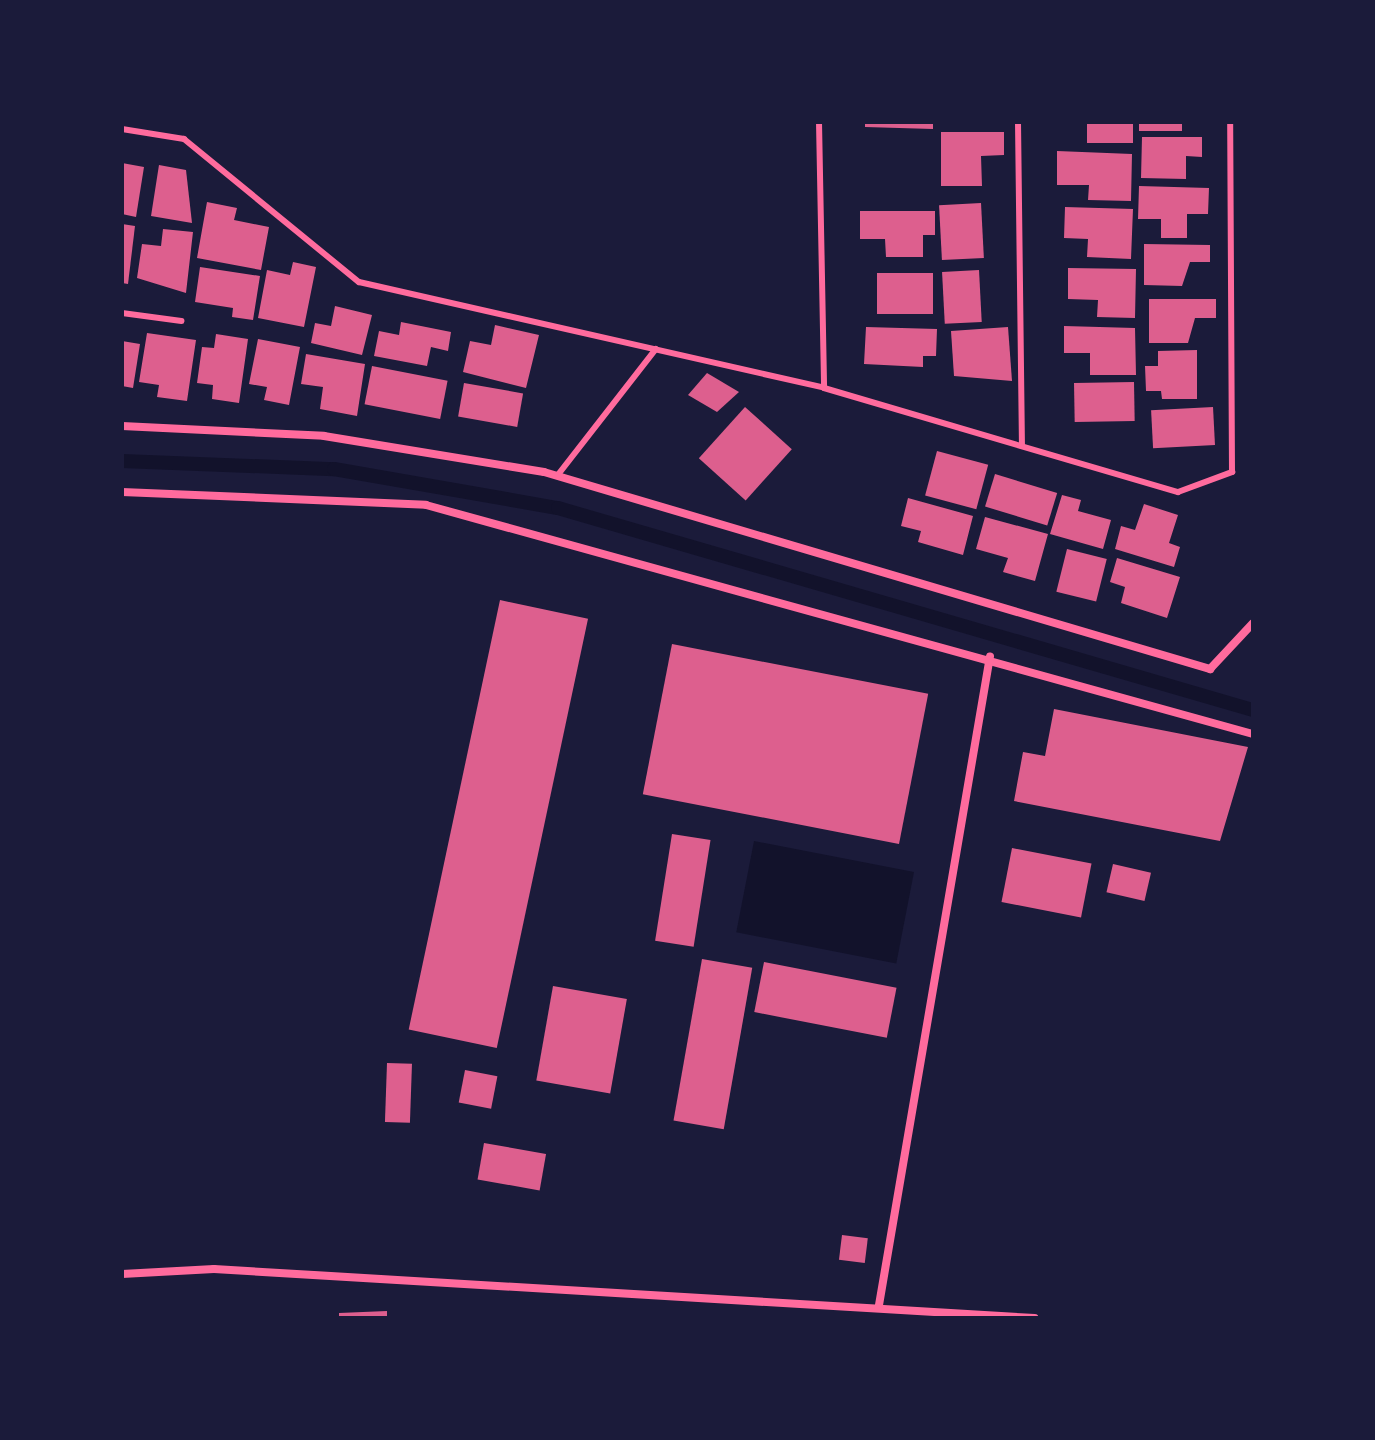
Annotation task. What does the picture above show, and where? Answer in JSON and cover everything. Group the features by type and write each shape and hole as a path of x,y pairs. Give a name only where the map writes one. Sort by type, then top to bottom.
{"street":[{"path":"122,426 324,436 557,476 1210,669 1253,623"},
{"path":"122,492 426,505 990,656 1253,734"},
{"path":"879,1305 990,656"},
{"path":"122,1274 214,1269 879,1305 906,1313 1035,1318"}],"lane":[{"path":"819,122 824,388"},
{"path":"1018,122 1022,446"},
{"path":"122,129 184,139 359,282 824,388 1178,492 1232,472 1230,122"},
{"path":"122,313 181,321"},
{"path":"557,476 656,349"}],"shaded area":[{"path":"754,841 914,872 896,963 736,932"}],"building":[{"path":"865,122 933,122 933,129 865,127"},
{"path":"1087,122 1133,122 1133,143 1087,143"},
{"path":"1139,122 1182,122 1182,131 1139,131"},
{"path":"941,132 1004,132 1004,155 981,156 982,186 941,186"},
{"path":"1142,137 1202,137 1202,157 1186,156 1186,179 1141,178"},
{"path":"1057,151 1132,154 1131,201 1088,200 1089,185 1057,185"},
{"path":"122,163 144,167 136,217 122,214"},
{"path":"159,165 186,170 192,223 151,216"},
{"path":"1139,186 1209,188 1208,214 1187,214 1187,238 1161,238 1161,219 1138,219"},
{"path":"207,202 237,208 234,220 269,227 261,270 197,258"},
{"path":"981,203 984,258 942,260 939,205"},
{"path":"1065,207 1133,209 1131,259 1087,257 1088,239 1064,238"},
{"path":"860,211 935,211 935,235 923,235 923,257 886,257 885,239 860,239"},
{"path":"122,224 135,226 128,284 122,283"},
{"path":"163,229 193,232 186,293 137,278 142,244 161,246"},
{"path":"1144,244 1210,245 1210,262 1190,262 1182,286 1144,285"},
{"path":"293,262 316,267 304,327 258,318 267,270 290,275"},
{"path":"200,267 260,276 253,320 232,317 233,308 195,302"},
{"path":"1068,268 1136,269 1135,318 1097,317 1098,300 1068,299"},
{"path":"979,270 982,322 945,324 942,272"},
{"path":"877,273 933,273 933,314 877,314"},
{"path":"1149,299 1216,299 1216,318 1195,318 1188,343 1149,343"},
{"path":"335,306 372,315 362,355 311,343 315,323 331,326"},
{"path":"401,322 451,332 448,351 431,347 427,366 374,356 379,331 399,335"},
{"path":"495,325 539,335 526,388 463,372 470,341 491,345"},
{"path":"1064,326 1135,328 1136,375 1090,375 1090,353 1064,353"},
{"path":"866,327 937,329 936,356 923,356 923,367 864,364"},
{"path":"1008,327 1012,381 954,376 951,331"},
{"path":"147,333 196,340 187,401 157,397 159,385 139,382"},
{"path":"216,334 248,339 239,403 212,399 213,385 197,383 202,347 214,348"},
{"path":"258,339 300,347 289,405 264,400 267,387 249,384"},
{"path":"122,341 140,344 133,388 122,386"},
{"path":"1197,350 1197,399 1162,399 1161,391 1146,391 1145,366 1158,366 1158,351"},
{"path":"306,354 365,364 357,416 320,409 323,387 301,384"},
{"path":"372,366 448,381 440,419 365,404"},
{"path":"707,373 739,392 717,412 688,395"},
{"path":"1134,382 1135,421 1075,422 1074,383"},
{"path":"464,383 523,393 517,427 458,416"},
{"path":"745,407 792,449 746,500 699,458"},
{"path":"1213,407 1215,445 1153,448 1151,410"},
{"path":"937,451 988,465 976,509 925,495"},
{"path":"995,474 1057,493 1047,526 985,507"},
{"path":"1062,495 1081,500 1078,511 1111,520 1103,549 1050,534"},
{"path":"908,498 973,516 963,555 918,542 921,531 901,526"},
{"path":"1144,504 1178,515 1169,543 1180,547 1174,567 1115,549 1121,526 1135,530"},
{"path":"985,517 1048,534 1035,581 1003,572 1008,558 976,549"},
{"path":"1067,549 1107,559 1096,602 1056,592"},
{"path":"1117,558 1180,577 1167,618 1121,603 1125,587 1110,582"},
{"path":"500,600 588,619 497,1048 409,1029"},
{"path":"672,644 928,694 899,844 643,794"},
{"path":"1054,709 1248,747 1220,841 1014,801 1023,752 1045,756"},
{"path":"672,834 711,840 694,947 655,941"},
{"path":"1012,848 1092,863 1081,917 1002,902"},
{"path":"1113,864 1151,873 1144,901 1106,892"},
{"path":"702,959 752,968 724,1129 674,1121"},
{"path":"764,962 897,988 887,1038 754,1012"},
{"path":"553,986 627,999 610,1094 536,1081"},
{"path":"387,1063 412,1064 410,1123 385,1122"},
{"path":"465,1070 497,1076 491,1109 459,1102"},
{"path":"484,1143 546,1154 540,1190 478,1179"},
{"path":"842,1235 868,1238 865,1263 839,1260"},
{"path":"387,1311 387,1318 339,1318 339,1313"}],"waterway":[{"path":"122,461 334,469 558,508 1253,710"}]}
